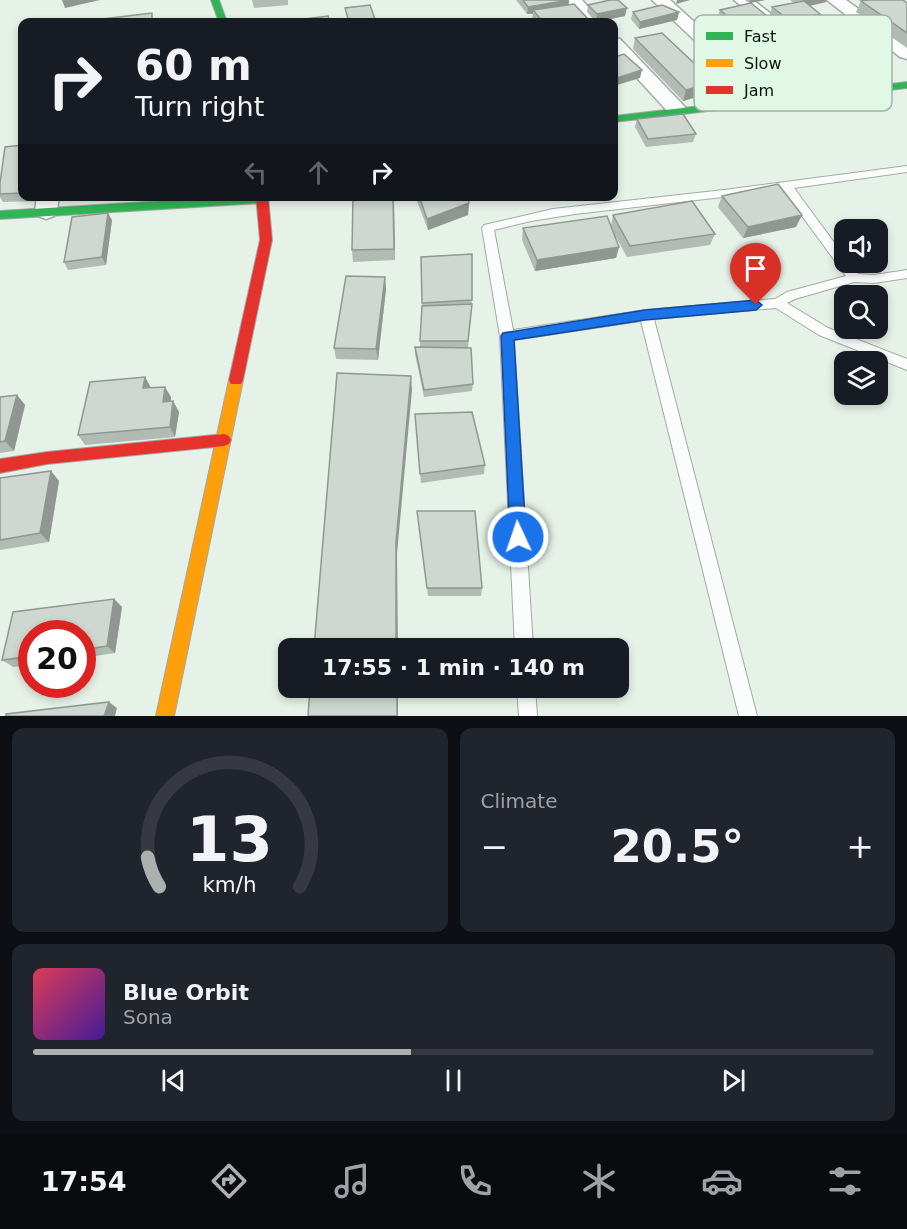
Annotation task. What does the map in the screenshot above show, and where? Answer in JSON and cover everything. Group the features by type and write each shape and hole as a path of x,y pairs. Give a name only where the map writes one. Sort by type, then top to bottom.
{"street":[{"path":"215,0 222,18"},
{"path":"572,0 589,18"},
{"path":"660,0 694,31"},
{"path":"742,0 761,15"},
{"path":"835,0 855,15"},
{"path":"892,42 907,53"},
{"path":"618,47 677,110"},
{"path":"892,86 907,85"},
{"path":"618,118 694,108"},
{"path":"0,216 47,204 140,201"},
{"path":"165,716 266,240 265,201"},
{"path":"0,466 47,458 224,440"}],"lane":[{"path":"523,638 507,336 488,228 517,219 565,212 788,187 907,169"},
{"path":"788,187 854,278"},
{"path":"507,336 645,315 778,303 791,295 854,278 874,279 907,274"},
{"path":"778,303 794,316 865,349 907,365"},
{"path":"645,315 748,716"},
{"path":"527,698 528,716"}],"building":[{"path":"523,0 569,0 528,7"},
{"path":"618,0 627,8 597,14 588,5"},
{"path":"903,0 907,3 907,33 892,23 892,15 881,15 861,1"},
{"path":"804,1 820,14 782,15 772,7"},
{"path":"751,3 766,15 726,15 720,10"},
{"path":"574,4 587,18 540,18 533,10"},
{"path":"370,5 375,18 348,18 345,8"},
{"path":"662,5 679,12 640,22 633,12"},
{"path":"152,13 152,18 111,18"},
{"path":"662,33 694,63 694,88 686,90 635,38"},
{"path":"624,54 642,70 618,78 618,56"},
{"path":"683,114 696,134 648,139 637,119"},
{"path":"18,145 18,193 0,194 5,147"},
{"path":"778,184 802,215 748,227 722,196"},
{"path":"353,201 393,201 394,249 352,250"},
{"path":"421,201 468,201 469,203 427,219"},
{"path":"692,201 715,234 630,246 613,215"},
{"path":"108,213 102,257 64,262 72,217"},
{"path":"607,216 619,247 537,260 523,228"},
{"path":"472,254 472,300 422,303 421,257"},
{"path":"346,276 385,277 376,349 334,348"},
{"path":"472,304 468,341 420,341 422,306"},
{"path":"415,347 471,348 473,384 424,390"},
{"path":"337,373 411,376 396,542 396,638 315,638"},
{"path":"145,377 143,388 165,387 163,402 173,401 170,427 78,435 90,382"},
{"path":"17,395 5,441 0,442 0,397"},
{"path":"472,412 485,465 420,474 415,414"},
{"path":"51,471 40,533 0,540 0,478"},
{"path":"417,511 475,511 482,588 427,588"},
{"path":"114,599 107,646 96,648 96,620 18,620 18,658 2,660 13,612"},
{"path":"309,698 397,698 397,716 308,716"},
{"path":"109,702 104,716 6,716 6,714"}],"traffic: fast":[{"path":"215,0 222,18"},
{"path":"892,87 907,85"},
{"path":"618,119 694,110"},
{"path":"0,215 229,201"}],"traffic: slow":[{"path":"165,716 236,380"}],"traffic: jam":[{"path":"236,380 266,240 262,201"},
{"path":"0,466 47,458 224,440"}],"route":[{"path":"518,537 507,336 645,315 756,305"}]}
